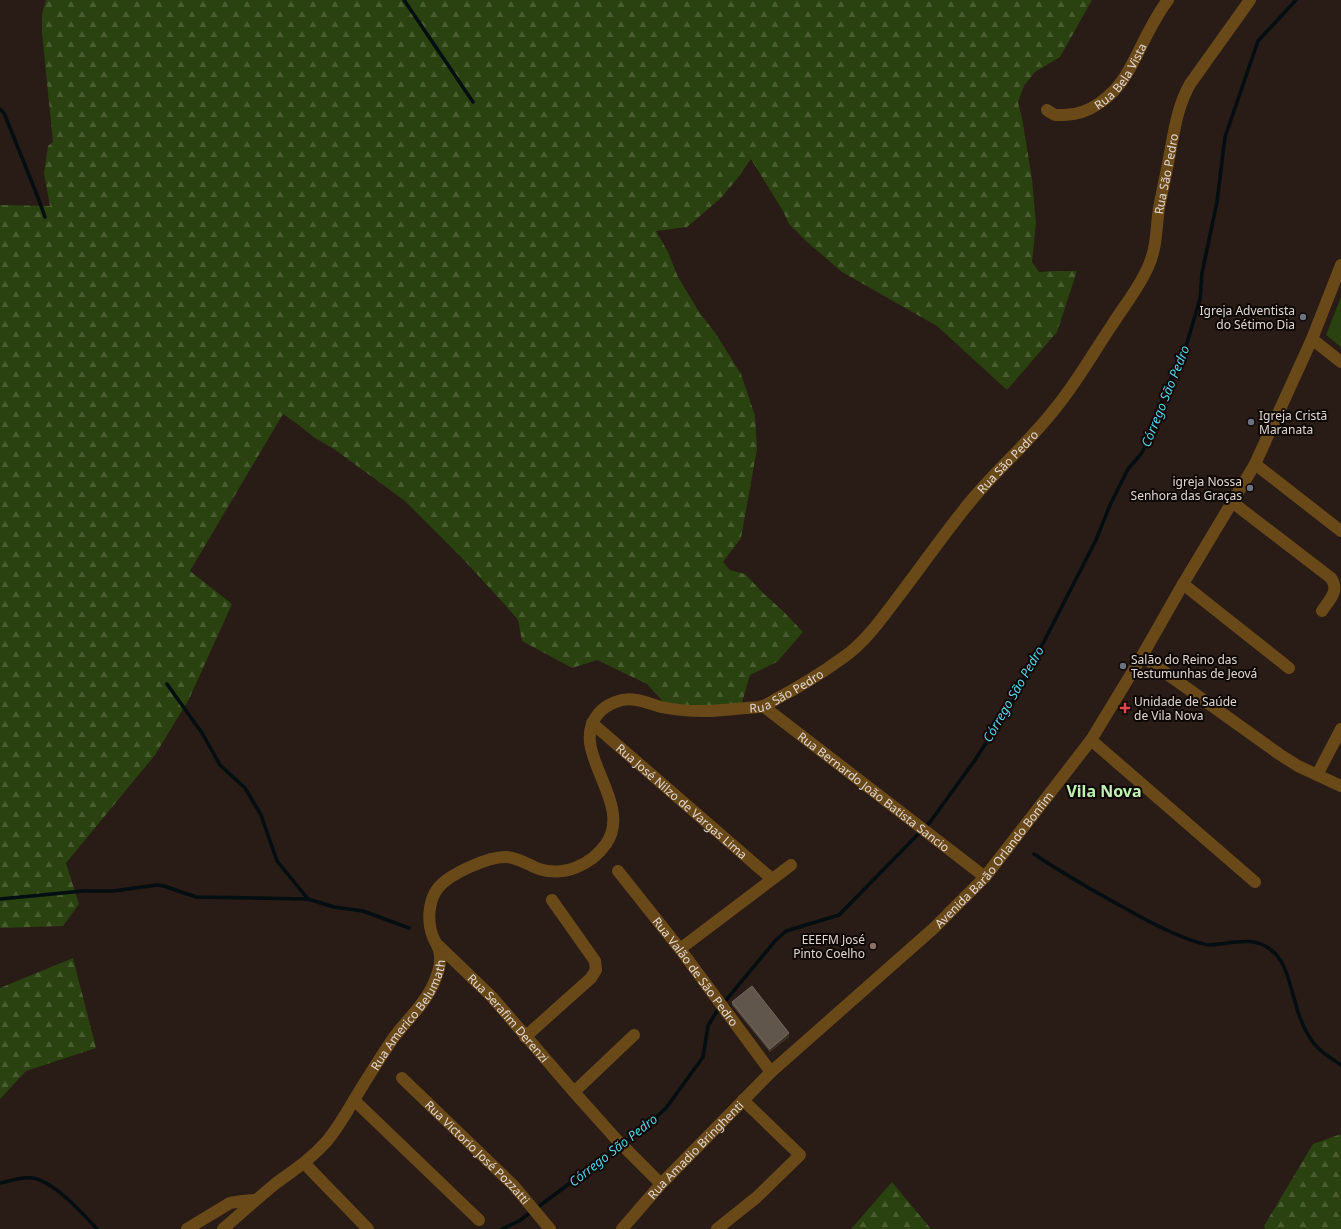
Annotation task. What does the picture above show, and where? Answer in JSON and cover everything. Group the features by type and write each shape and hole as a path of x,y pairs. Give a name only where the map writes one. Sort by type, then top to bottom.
{"street":[{"name":"Rua Bela Vista","path":"1047,110 1056,115 1081,113 1096,106 1113,92 1126,75 1157,13 1168,0"},
{"name":"Rua São Pedro","path":"592,723 597,715 607,706 630,699 638,700 654,706 680,710 707,711 763,706 788,693 847,655 867,637 965,508 983,487 1032,437 1058,406 1133,294 1148,268 1156,240 1161,202 1177,115 1183,97 1250,0"},
{"name":"Avenida Barão Orlando Bonfim","path":"771,1072 934,928 985,877 1091,740 1255,464 1312,339 1341,265"},
{"path":"1312,339 1341,362"},
{"path":"1255,464 1341,531"},
{"path":"1232,502 1331,578 1335,586 1335,591 1322,611"},
{"path":"1183,584 1289,668"},
{"path":"1142,656 1279,754 1298,766 1341,786"},
{"name":"Rua Bernardo João Batista Sancio","path":"763,706 985,877"},
{"name":"Rua José Nilzo de Vargas Lima","path":"592,723 772,879"},
{"name":"Rua Americo Belumath","path":"223,1229 255,1200 294,1170 305,1164 331,1136 395,1036 428,995 438,971 440,960 439,946 432,936 430,924 430,905 434,893 439,886 449,877 485,861 507,857 518,859 546,871 565,871 588,862 606,844 614,823 613,811 589,741 592,723"},
{"path":"1317,775 1341,729"},
{"path":"1091,740 1255,882"},
{"path":"680,949 791,865"},
{"name":"Rua Valão de São Pedro","path":"618,871 680,949 771,1072"},
{"path":"525,1037 591,978 596,970 595,961 552,900"},
{"name":"Rua Serafim Derenzi","path":"439,946 492,997 525,1037 616,1139 661,1184"},
{"path":"574,1092 634,1035"},
{"name":"Rua Amadio Bringhenti","path":"622,1229 661,1184 771,1072"},
{"name":"Rua Victorio José Pozzatti","path":"402,1078 514,1186 550,1229"},
{"path":"354,1100 479,1220"},
{"path":"717,1229 757,1197 800,1155 743,1100"},
{"path":"305,1164 368,1229"},
{"path":"187,1229 230,1203 242,1200 255,1200"}],"green space":[{"path":"46,0 1092,0 1060,57 1035,72 1024,86 1018,102 1032,179 1036,223 1032,262 1039,272 1077,271 1057,332 1007,390 937,326 842,272 806,241 789,224 783,211 751,159 721,198 687,227 656,231 668,252 678,277 699,312 716,334 741,374 755,416 757,449 741,538 723,562 730,570 745,574 803,632 777,662 750,675 741,706 667,706 647,684 597,660 572,668 522,641 518,620 464,560 405,501 283,414 190,571 232,604 189,699 155,755 66,863 79,904 63,926 0,928 0,205 50,206 44,173 48,146 53,142 42,33 42,14"},
{"path":"1341,297 1341,347 1326,335"},
{"path":"73,958 96,1048 26,1071 0,1099 0,988"},
{"path":"1341,1134 1341,1229 1265,1229 1264,1226 1313,1144"},
{"path":"892,1182 931,1229 851,1229"}],"building":[{"path":"752,986 789,1033 770,1049 732,1002"}],"waterway":[{"path":"404,0 473,102"},
{"name":"Córrego São Pedro","path":"502,1229 519,1221 643,1129 666,1108 703,1057 708,1026 717,1011 775,941 786,931 839,915 930,822 975,760 1015,698 1096,540 1110,505 1128,469 1141,454 1151,436 1166,389 1187,343 1200,299 1202,273 1217,202 1225,137 1258,41 1296,0"},
{"path":"0,109 4,113 45,217"},
{"path":"167,684 202,733 220,765 245,788 261,815 277,861 308,899"},
{"path":"1034,854 1093,891 1166,930 1208,945 1246,941 1259,943 1271,950 1281,961 1284,967 1299,1016 1310,1038 1320,1050 1341,1065"},
{"path":"0,899 83,891 113,891 157,885 196,897 308,899 334,907 363,911 409,928"},
{"path":"0,1183 28,1178 45,1182 69,1201 97,1229"}],"place":[{"name":"Igreja Adventista do Sétimo Dia","path":"1303,317"},
{"name":"Igreja Cristã Maranata","path":"1251,422"},
{"name":"igreja Nossa Senhora das Graças","path":"1250,488"},
{"name":"Salão do Reino das Testumunhas de Jeová","path":"1123,666"},
{"name":"Unidade de Saúde de Vila Nova","path":"1125,708"},
{"name":"EEEFM José Pinto Coelho","path":"873,946"}],"district":[{"name":"Vila Nova","path":"1104,791"}]}
